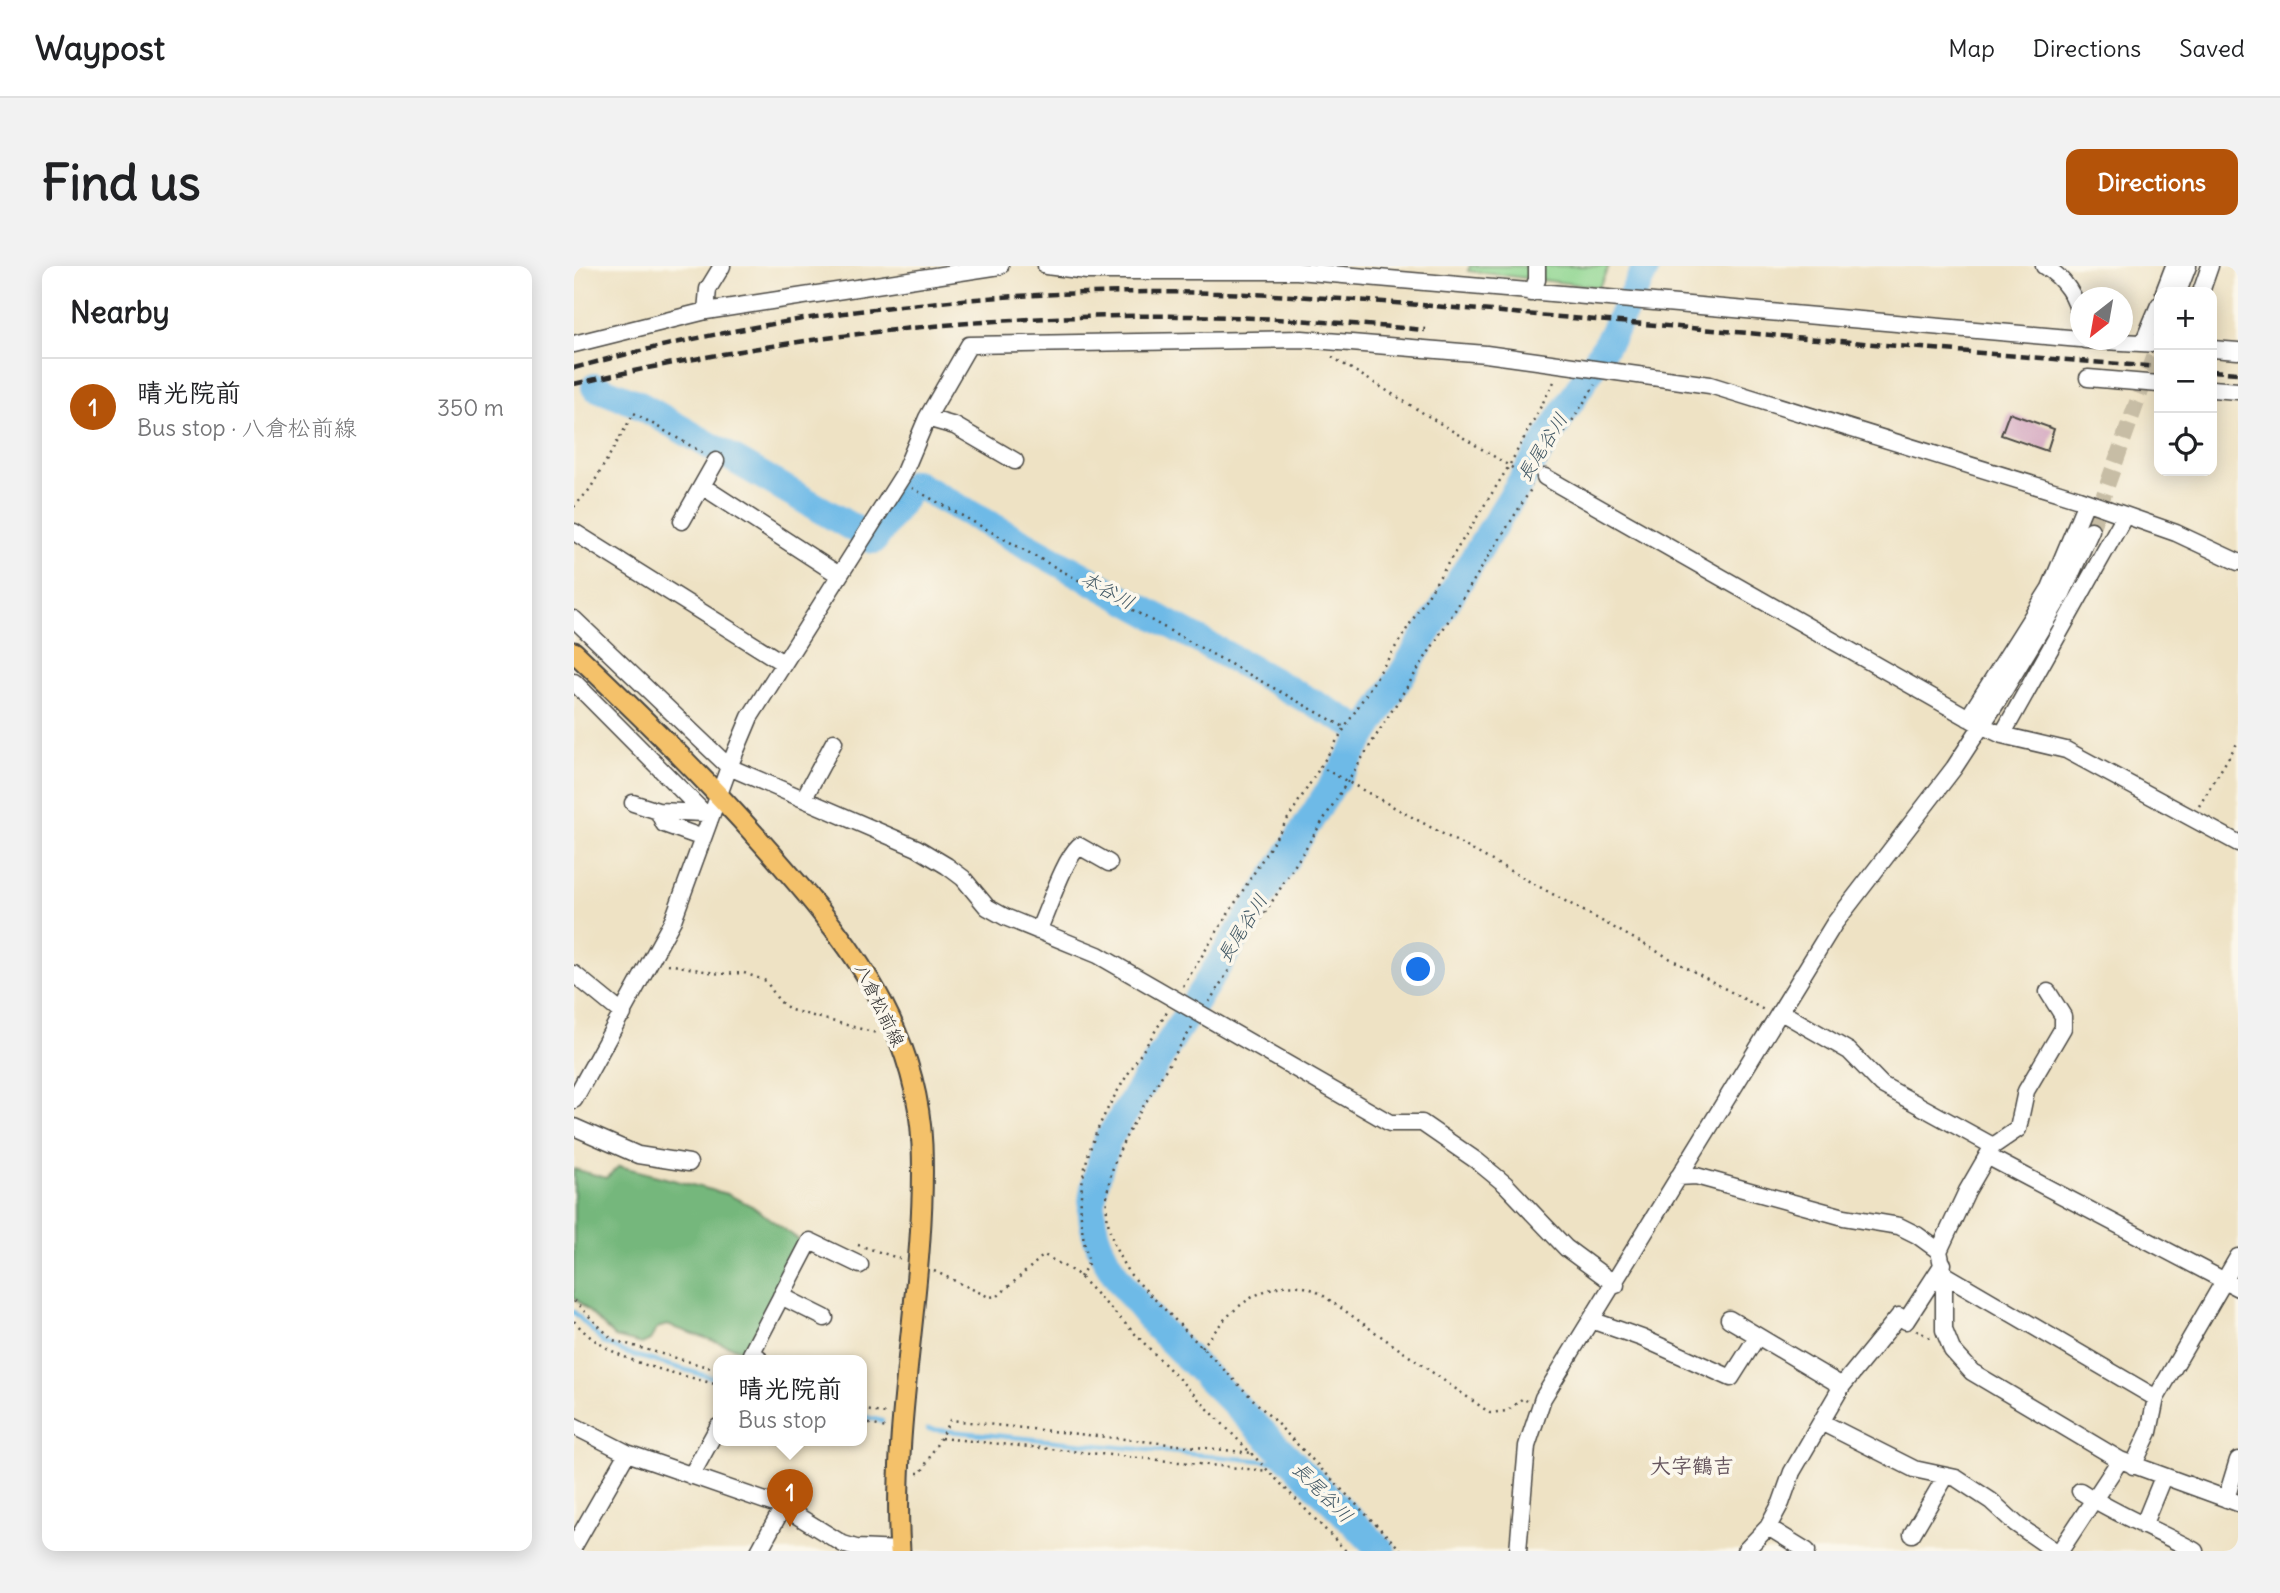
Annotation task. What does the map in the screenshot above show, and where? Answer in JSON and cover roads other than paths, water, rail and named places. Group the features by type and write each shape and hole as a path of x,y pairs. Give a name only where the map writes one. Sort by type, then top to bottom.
{"main road":[{"name":"八倉松前線","path":"574,652 719,794 855,954 899,1041 915,1088 922,1145 918,1265 902,1425 900,1551"}],"street":[{"path":"706,312 708,289 722,266"},
{"path":"574,344 706,312 1000,266"},
{"path":"1045,266 1087,271 1297,271 1638,303 2070,338"},
{"path":"1531,293 1537,280 1537,266"},
{"path":"2045,266 2056,273 2070,291"},
{"path":"2166,287 2174,266"},
{"path":"2180,287 2188,266"},
{"path":"2203,287 2210,266"},
{"path":"574,1100 673,920 703,838 707,816 719,794 750,717 899,481 927,418 969,345 1302,339 1402,345 1710,385 2086,502 2123,517 2176,533 2238,562"},
{"path":"2133,343 2151,344"},
{"path":"2217,349 2238,351"},
{"path":"2088,378 2154,384"},
{"path":"2217,389 2238,391"},
{"path":"927,418 954,426 1014,461"},
{"path":"682,521 716,461"},
{"path":"1540,476 1974,722 2002,734 2066,750 2238,843"},
{"path":"702,486 839,575"},
{"path":"1518,1551 1525,1456 1538,1409 1834,924 1954,768 1974,722 2050,588 2086,502"},
{"path":"2002,734 2123,517"},
{"path":"1974,722 2062,594 2091,530"},
{"path":"574,532 783,663"},
{"path":"574,619 729,767 917,848 947,866 988,907 1098,955 1179,999 1390,1123 1422,1123 1493,1172 1566,1248 1616,1285"},
{"path":"574,682 707,816"},
{"path":"804,798 834,742"},
{"path":"633,803 658,811 682,810 707,816"},
{"path":"658,811 664,824 703,838"},
{"path":"1038,931 1058,889 1068,857 1079,846 1109,863"},
{"path":"574,974 623,1014"},
{"path":"1745,1551 1768,1527 1781,1503 1792,1472 1842,1386 1899,1316 1906,1321 1942,1263 1990,1151 2018,1129 2026,1091 2063,1028 2063,1016 2048,992"},
{"path":"1779,1015 1849,1051 1882,1085 1990,1151 2231,1284"},
{"path":"574,1127 638,1155 689,1163"},
{"path":"1678,1177 1696,1176 1844,1217 1899,1226 1930,1242 1942,1263 2156,1398"},
{"path":"752,1355 810,1241 860,1265"},
{"path":"1821,1422 1906,1465 1955,1478 1991,1501 2016,1524 2065,1549 2087,1496 2126,1463 2149,1432 2156,1398 2231,1284 2238,1257"},
{"path":"1942,1263 1943,1320 1947,1339 1960,1362 1972,1372 2126,1463 2232,1501 2238,1460"},
{"path":"781,1296 825,1318"},
{"path":"1729,1319 1842,1386"},
{"path":"1591,1320 1642,1338 1731,1378 1757,1337"},
{"path":"575,1428 627,1453 783,1507 844,1544 856,1548 900,1551"},
{"path":"691,1476 713,1436"},
{"path":"574,1546 627,1453"},
{"path":"1912,1534 1945,1476"},
{"path":"2143,1526 2164,1476"},
{"path":"2087,1496 2195,1551"},
{"path":"759,1551 783,1507"},
{"path":"1768,1527 1807,1551"}],"waterway":[{"name":"長尾谷川","path":"1382,1551 1158,1328 1133,1299 1101,1250 1092,1213 1094,1187 1107,1141 1366,732 1610,338 1647,266"},
{"name":"本谷川","path":"595,387 636,403 860,532"},
{"name":"本谷川","path":"871,538 874,540 914,483 1366,732"},
{"path":"574,1312 604,1343 626,1353 713,1378"},
{"path":"867,1417 882,1421"},
{"path":"928,1429 1296,1464"}],"tunnel":[{"path":"2091,530 2156,350"}],"railway":[{"path":"574,368 732,331 892,307 1055,294 1136,292 1355,300 2154,367"},
{"path":"574,384 802,341 956,324 1033,319 1110,316 1217,317 1425,330"},
{"path":"2217,371 2238,373"}],"place":[{"name":"晴光院前","path":"790,1527"}],"district":[{"name":"大字鶴吉","path":"1692,1465"}]}
